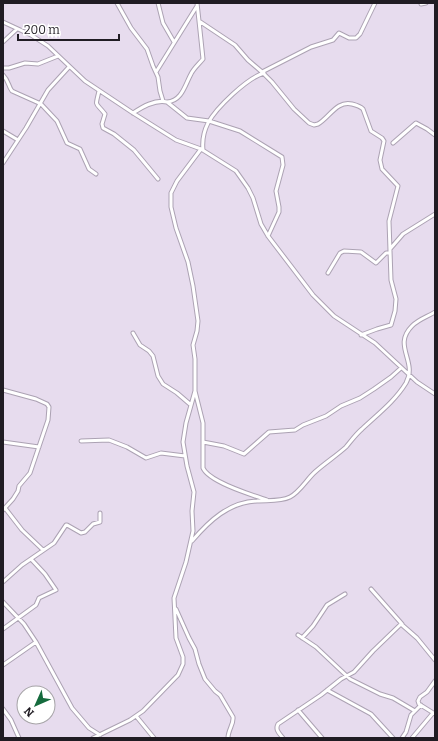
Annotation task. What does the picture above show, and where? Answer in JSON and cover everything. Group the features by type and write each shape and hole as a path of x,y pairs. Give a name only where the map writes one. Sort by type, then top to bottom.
{"street":[{"path":"117,3 131,28 147,49 159,80 160,91 165,101 187,118 209,122 244,133 260,145 279,154 283,159 283,165 276,191 280,207 268,236"},
{"path":"158,3 164,23 174,42"},
{"path":"268,500 234,488 208,475 203,468 203,423 195,390 195,359 193,345 197,331 198,318 188,262 176,228 170,193 177,181 202,150 204,134 209,122 230,96 258,75 311,47 333,40 339,33 349,38 356,38 360,34 375,3"},
{"path":"421,4 426,3"},
{"path":"156,72 197,4"},
{"path":"133,113 148,105 174,100 179,97 191,74 204,59 197,4"},
{"path":"199,21 235,45 248,60 263,73 294,109 309,123 314,125 322,122 341,104 349,103 361,107 371,131 384,141 380,160 382,169 398,186 389,221 391,280 396,299 395,310 389,327 377,329 361,335"},
{"path":"3,22 31,35 48,46 85,81 133,113 176,140 202,150 236,171 244,181 253,198 261,224 268,236 313,295 334,316 375,343 424,388 435,394"},
{"path":"3,42 17,29"},
{"path":"3,68 9,68 25,63 38,64 58,56"},
{"path":"3,163 41,104 50,87 69,67"},
{"path":"3,75 9,83 12,91 41,104 57,121 67,143 80,149 89,169 96,174"},
{"path":"99,91 96,103 105,114 102,124 103,128 114,134 134,150 158,179"},
{"path":"393,143 416,124 423,126 435,135"},
{"path":"3,131 18,140"},
{"path":"390,249 403,234 435,214"},
{"path":"328,273 340,253 344,250 361,252 376,263 386,253 390,253"},
{"path":"192,541 217,516 231,507 242,502 283,500 295,494 315,472 346,447 395,397 409,375 410,368 404,349 404,343 408,330 419,320 435,312"},
{"path":"133,333 140,345 149,351 153,356 158,376 163,384 177,392 191,405"},
{"path":"203,442 224,446 244,454 269,432 295,430 303,425 326,416 341,406 360,398 401,368"},
{"path":"3,390 36,399 49,406 48,420 30,473 19,486 13,499 4,509 22,530 43,550"},
{"path":"94,738 136,716 166,689 182,668 183,657 176,638 175,594 192,541 194,492 185,456 183,434 195,390"},
{"path":"80,441 109,440 127,447 146,458 161,453 185,456"},
{"path":"3,442 39,447"},
{"path":"3,582 31,559 54,543 66,525 81,532 85,532 92,524 100,522 100,513"},
{"path":"3,629 36,605 40,597 56,590 49,579 31,559"},
{"path":"372,589 435,660"},
{"path":"345,594 327,605 313,626 300,636 322,652 347,676 380,694 397,700 415,711"},
{"path":"3,602 19,618 36,642 72,708 89,728 100,735"},
{"path":"175,606 195,649 205,679 220,695 233,717 233,721 228,731 228,738"},
{"path":"283,738 277,731 276,727 278,724 341,679 354,672 373,651 402,624"},
{"path":"3,665 36,642"},
{"path":"412,738 434,714 421,705 418,702 418,699 427,692 435,681"},
{"path":"327,690 371,714 393,738"},
{"path":"402,738 406,732 411,714 421,705"},
{"path":"3,709 11,720 19,738"},
{"path":"298,710 322,738"},
{"path":"136,716 154,738"}]}
